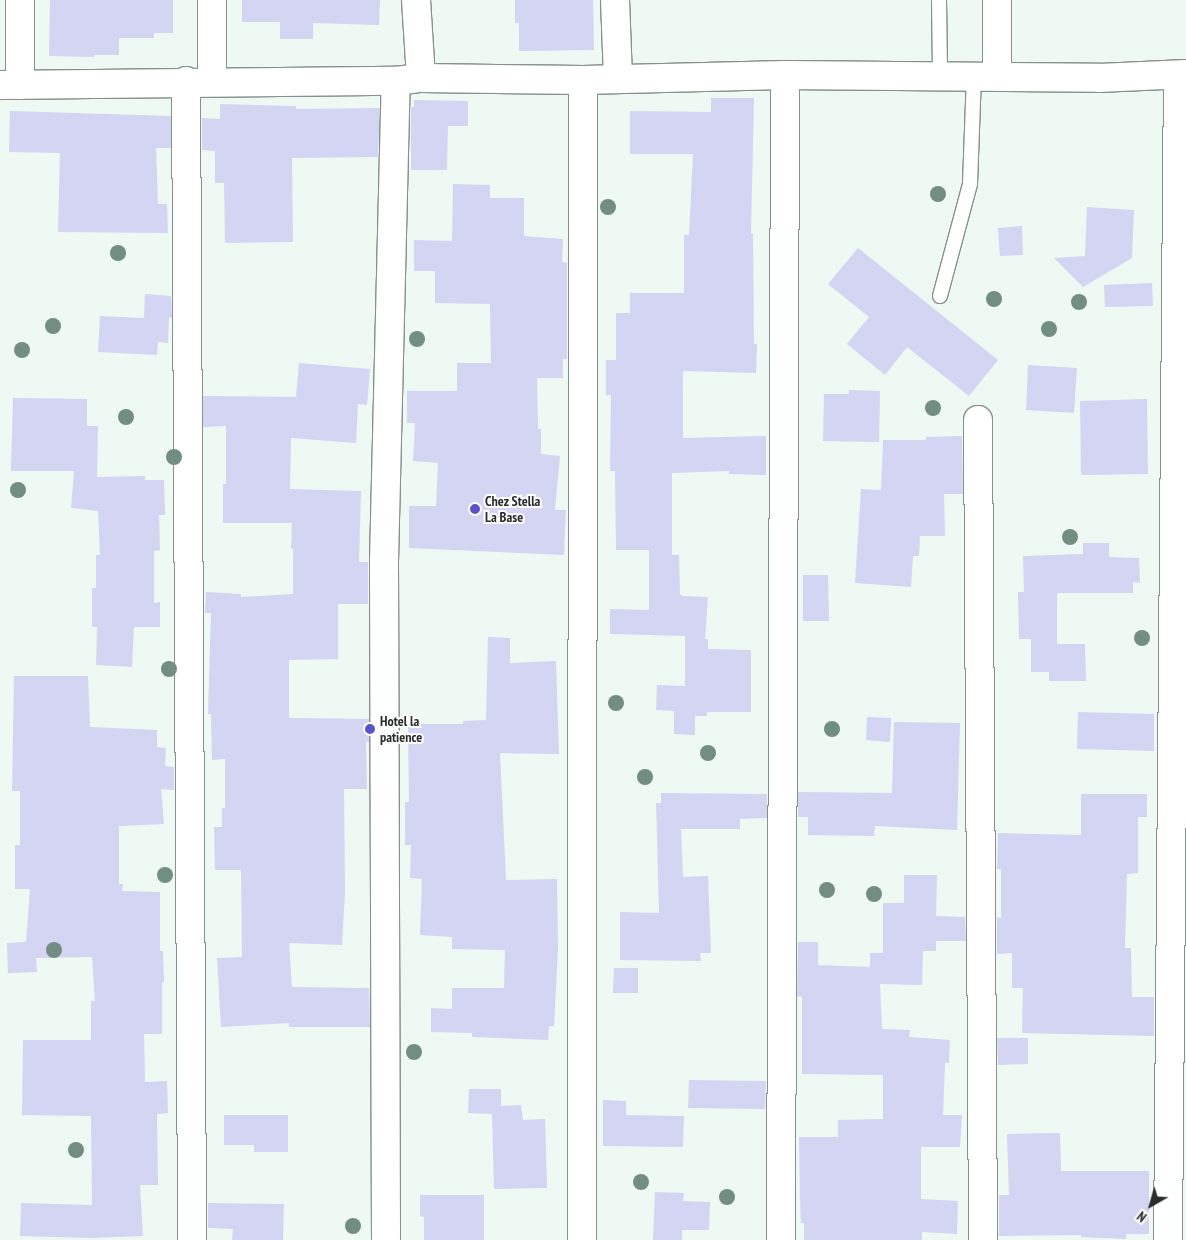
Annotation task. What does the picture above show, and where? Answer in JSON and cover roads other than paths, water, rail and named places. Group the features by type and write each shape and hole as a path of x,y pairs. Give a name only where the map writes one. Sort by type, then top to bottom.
{"street":[{"path":"20,0 10,85 408,79 618,80 785,75 1099,78 1182,75 1168,1240"},
{"path":"192,1240 199,82 212,0"},
{"path":"386,1240 384,561 408,79 416,0"},
{"path":"615,0 618,80"},
{"path":"986,76 997,0"},
{"path":"781,1240 785,75"},
{"path":"582,80 582,1240"},
{"path":"978,420 983,1240"}],"lane":[{"path":"939,0 940,76"},
{"path":"940,296 970,184 986,76"}],"place":[{"name":"Chez Stella La Base","path":"475,509"},
{"name":"Hotel la patience","path":"370,729"}]}
